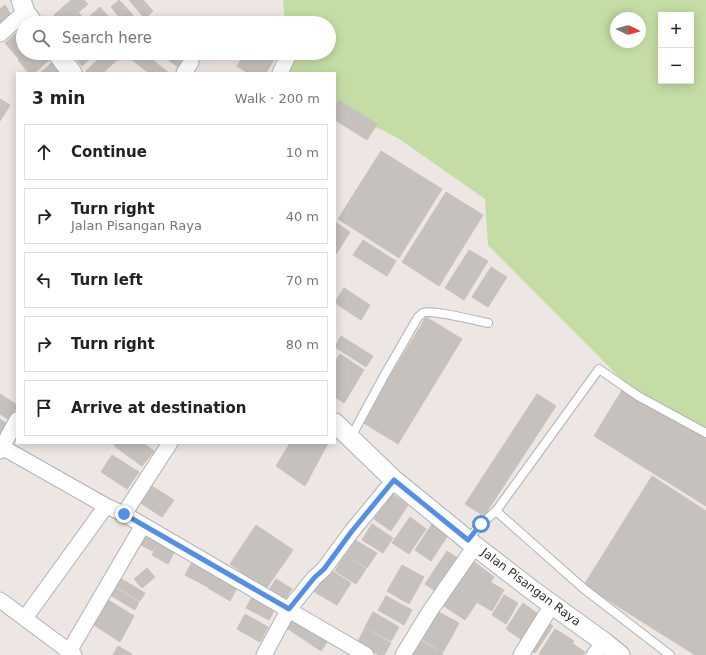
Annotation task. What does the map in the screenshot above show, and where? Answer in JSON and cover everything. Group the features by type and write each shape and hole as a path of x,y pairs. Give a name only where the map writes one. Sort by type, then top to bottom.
{"street":[{"path":"0,34 16,20"},
{"path":"62,60 71,72"},
{"path":"185,72 191,60"},
{"path":"280,72 286,60"},
{"path":"16,422 1,448 106,506 143,524 366,655"},
{"name":"Jalan Pisangan Raya","path":"336,424 394,480 552,605 599,648 620,655"},
{"path":"124,514 169,444"},
{"path":"264,655 289,609 314,578 324,569 352,531 394,480"},
{"path":"25,618 106,506"},
{"path":"0,600 70,654 143,524"},
{"path":"403,655 472,543"},
{"path":"520,655 552,605"}],"lane":[{"path":"351,438 418,317 423,313 429,312 488,323"},
{"path":"472,543 481,524 496,511 599,369 638,396 706,433"},
{"path":"496,511 583,588 670,655"}],"green space":[{"path":"283,0 706,0 706,433 638,396 488,245 485,199 398,138 336,107 336,72 280,72 285,60 336,60 336,16 284,16"}],"building":[{"path":"71,0 84,0 88,4 74,16 54,15"},
{"path":"119,0 133,15 118,16 111,7"},
{"path":"129,0 143,0 153,11 148,16 142,16"},
{"path":"5,5 12,17 0,26 0,9"},
{"path":"100,7 108,16 90,16"},
{"path":"16,33 16,56 5,43"},
{"path":"18,60 49,60 36,72 28,72"},
{"path":"55,60 57,60 67,72 41,72"},
{"path":"77,60 88,60 82,66"},
{"path":"98,60 117,60 104,72 86,71"},
{"path":"132,60 153,60 168,72 148,72"},
{"path":"168,60 187,60 181,69"},
{"path":"241,60 274,60 267,72 246,72 237,66"},
{"path":"0,99 10,105 0,121"},
{"path":"339,100 377,124 367,140 336,121 336,105"},
{"path":"381,151 442,189 399,258 338,219"},
{"path":"446,192 483,215 439,286 402,262"},
{"path":"336,223 350,232 336,254"},
{"path":"363,240 396,261 387,276 353,255"},
{"path":"469,250 488,261 464,300 445,288"},
{"path":"491,267 507,277 488,307 472,297"},
{"path":"344,288 370,305 361,320 336,304 336,300"},
{"path":"426,317 462,339 398,444 362,422"},
{"path":"341,336 373,356 366,367 336,348"},
{"path":"340,354 364,370 344,403 336,398 336,360"},
{"path":"624,387 706,439 706,506 594,436"},
{"path":"0,394 16,404 16,409 9,420 0,414"},
{"path":"537,394 556,406 484,516 465,504"},
{"path":"0,419 6,423 0,433"},
{"path":"115,444 144,444 154,451 142,466 114,446"},
{"path":"289,444 327,444 305,486 276,466"},
{"path":"112,455 139,472 127,489 101,472"},
{"path":"652,476 706,511 706,655 695,655 584,585"},
{"path":"147,483 174,500 162,517 136,500"},
{"path":"392,494 408,505 391,531 374,519"},
{"path":"410,517 426,529 409,554 392,543"},
{"path":"372,524 393,538 383,553 362,540"},
{"path":"432,524 448,535 431,561 415,550"},
{"path":"256,525 293,550 266,589 230,564"},
{"path":"145,528 161,537 153,551 137,543"},
{"path":"355,540 377,553 367,568 346,555"},
{"path":"160,541 176,549 168,564 152,555"},
{"path":"447,551 462,561 440,594 425,584"},
{"path":"345,555 366,569 356,584 335,571"},
{"path":"468,557 494,577 465,620 438,602"},
{"path":"193,560 216,572 208,587 185,575"},
{"path":"402,565 424,577 409,604 387,591"},
{"path":"147,568 155,577 142,588 134,579"},
{"path":"327,568 351,583 337,605 313,591"},
{"path":"216,573 238,586 230,601 208,588"},
{"path":"120,578 145,593 140,601 115,586"},
{"path":"276,579 292,589 283,603 267,593"},
{"path":"490,582 504,590 492,611 478,603"},
{"path":"114,587 139,602 135,610 110,595"},
{"path":"254,593 277,605 269,620 246,608"},
{"path":"504,595 518,603 506,624 492,615"},
{"path":"386,596 412,610 404,625 378,610"},
{"path":"108,600 134,616 127,629 101,612"},
{"path":"523,603 538,614 522,640 506,629"},
{"path":"433,609 459,623 451,638 425,623"},
{"path":"373,612 399,627 391,641 365,627"},
{"path":"101,613 127,629 120,642 94,625"},
{"path":"245,614 268,627 260,642 237,629"},
{"path":"294,614 330,638 321,651 285,627"},
{"path":"544,621 553,626 535,653 527,648"},
{"path":"425,623 451,638 443,652 417,637"},
{"path":"365,628 391,643 384,655 379,655 357,643"},
{"path":"555,629 574,641 566,655 539,654"},
{"path":"417,639 443,653 442,655 413,655 409,653"},
{"path":"573,644 585,652 583,655 566,655"},
{"path":"118,646 132,654 113,655"}],"route":[{"path":"124,514 289,609 314,578 324,569 352,531 394,480 468,540 481,524"}]}
